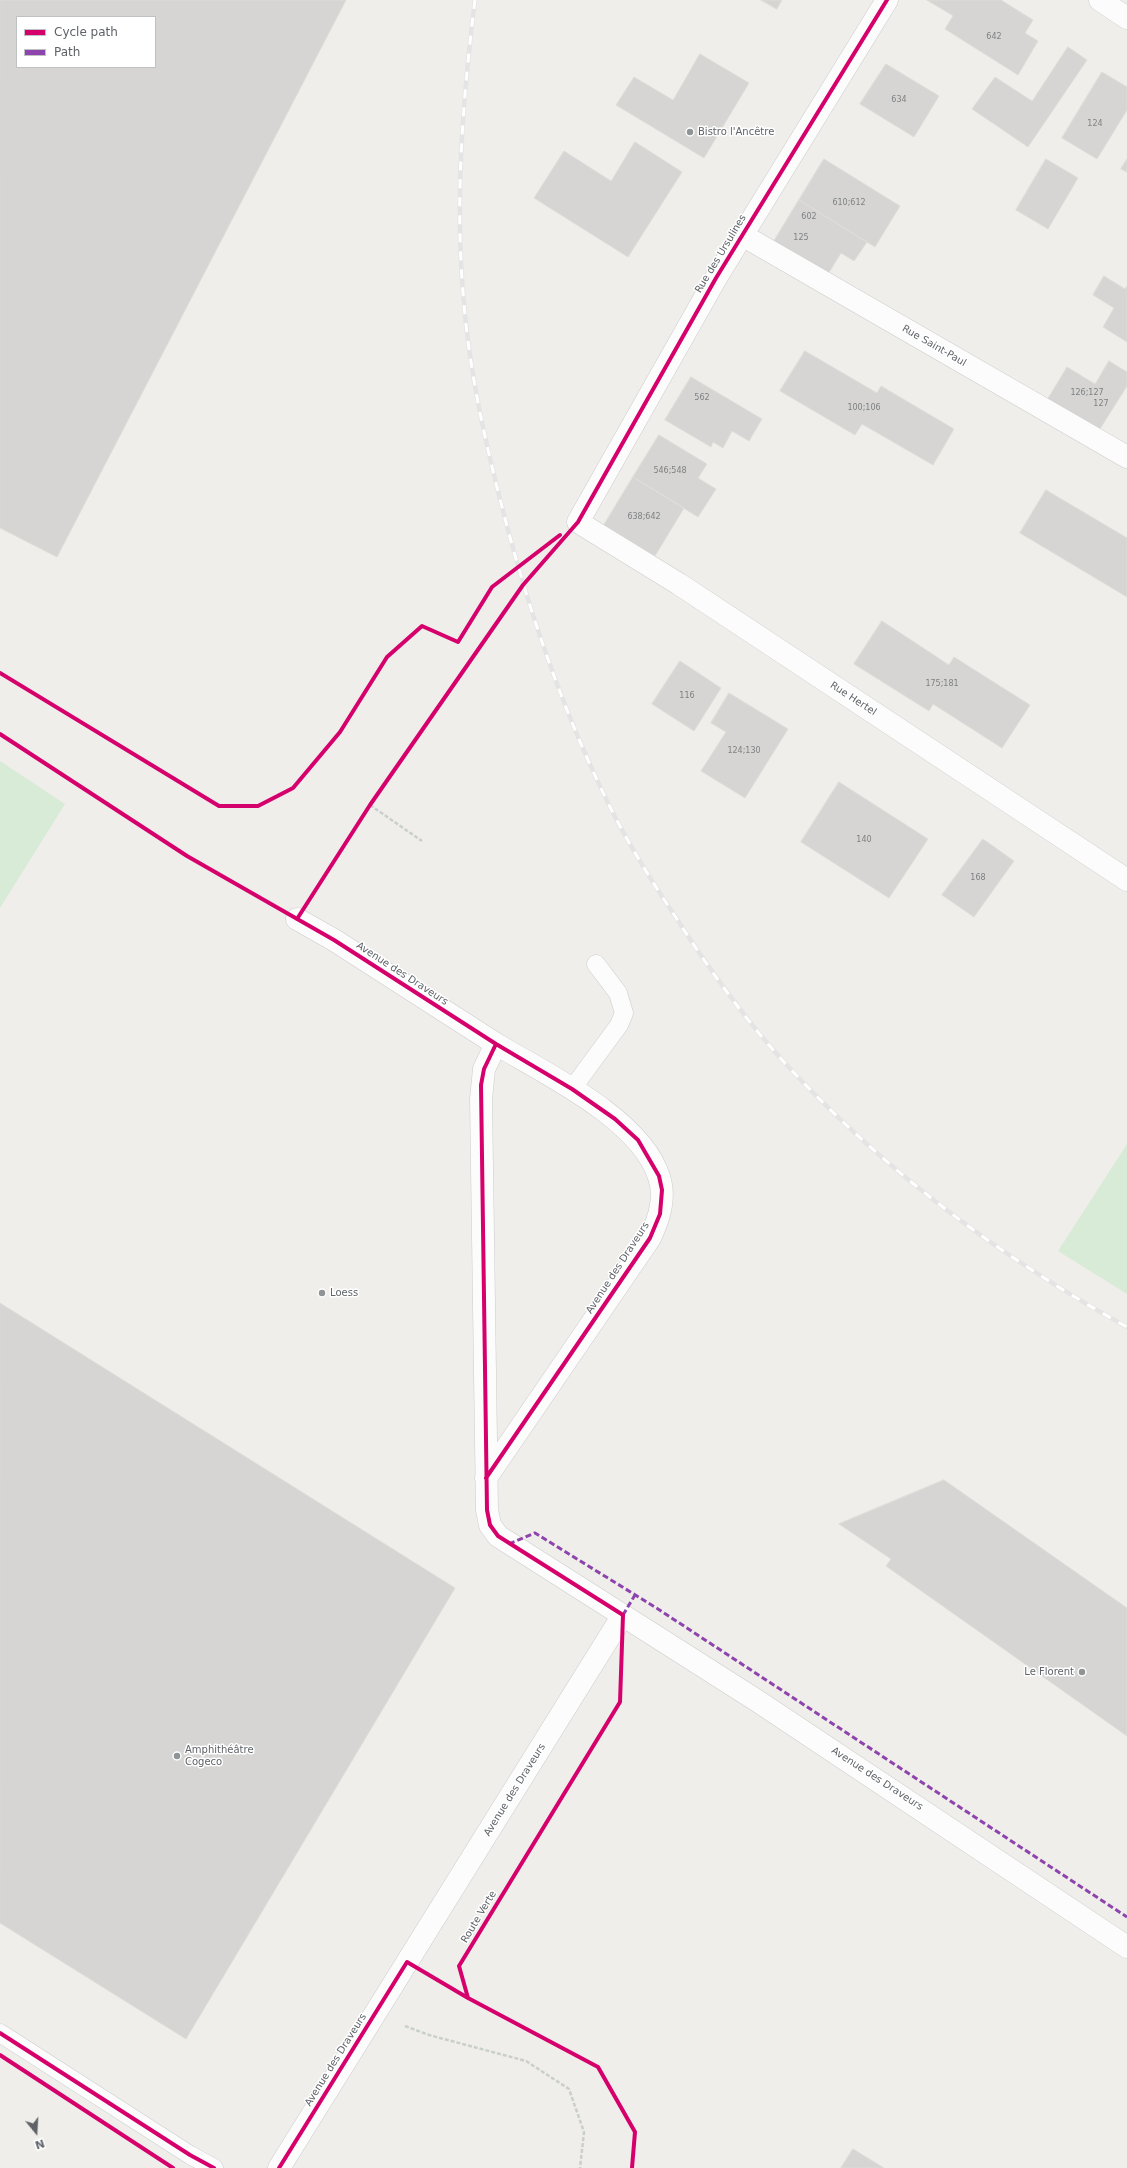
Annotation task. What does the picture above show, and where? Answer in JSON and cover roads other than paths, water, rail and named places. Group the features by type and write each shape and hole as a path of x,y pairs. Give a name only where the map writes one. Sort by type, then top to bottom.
{"street":[{"name":"Rue des Ursulines","path":"578,522 742,235 887,0"},
{"path":"1100,0 1127,18"},
{"name":"Rue Saint-Paul","path":"742,235 1127,457"},
{"name":"Rue Hertel","path":"578,522 679,584 1127,880"},
{"name":"Avenue des Draveurs","path":"297,919 334,940 496,1044 572,1089 623,1126 647,1152 659,1176 662,1190 660,1214 650,1238 486,1478"},
{"name":"Avenue des Draveurs","path":"496,1044 484,1069 481,1092 486,1478 487,1510 490,1525 498,1536 623,1615 902,1796 1127,1947"},
{"name":"Avenue des Draveurs","path":"279,2168 623,1615"}],"lane":[{"path":"572,1089 619,1025 624,1013 618,993 596,964"},
{"path":"0,2033 190,2155 214,2168"}],"railway":[{"path":"475,0 464,109 460,183 463,292 475,387 495,479 531,609 554,676 580,742 610,807 631,847 697,950 724,988 768,1044 822,1101 861,1139 902,1174 989,1241 1080,1300 1127,1327"}],"place":[{"name":"Bistro l'Ancêtre","path":"690,132"},
{"name":"Loess","path":"322,1293"},
{"name":"Le Florent","path":"1082,1672"},
{"name":"Amphithéâtre Cogeco","path":"177,1756"}]}
